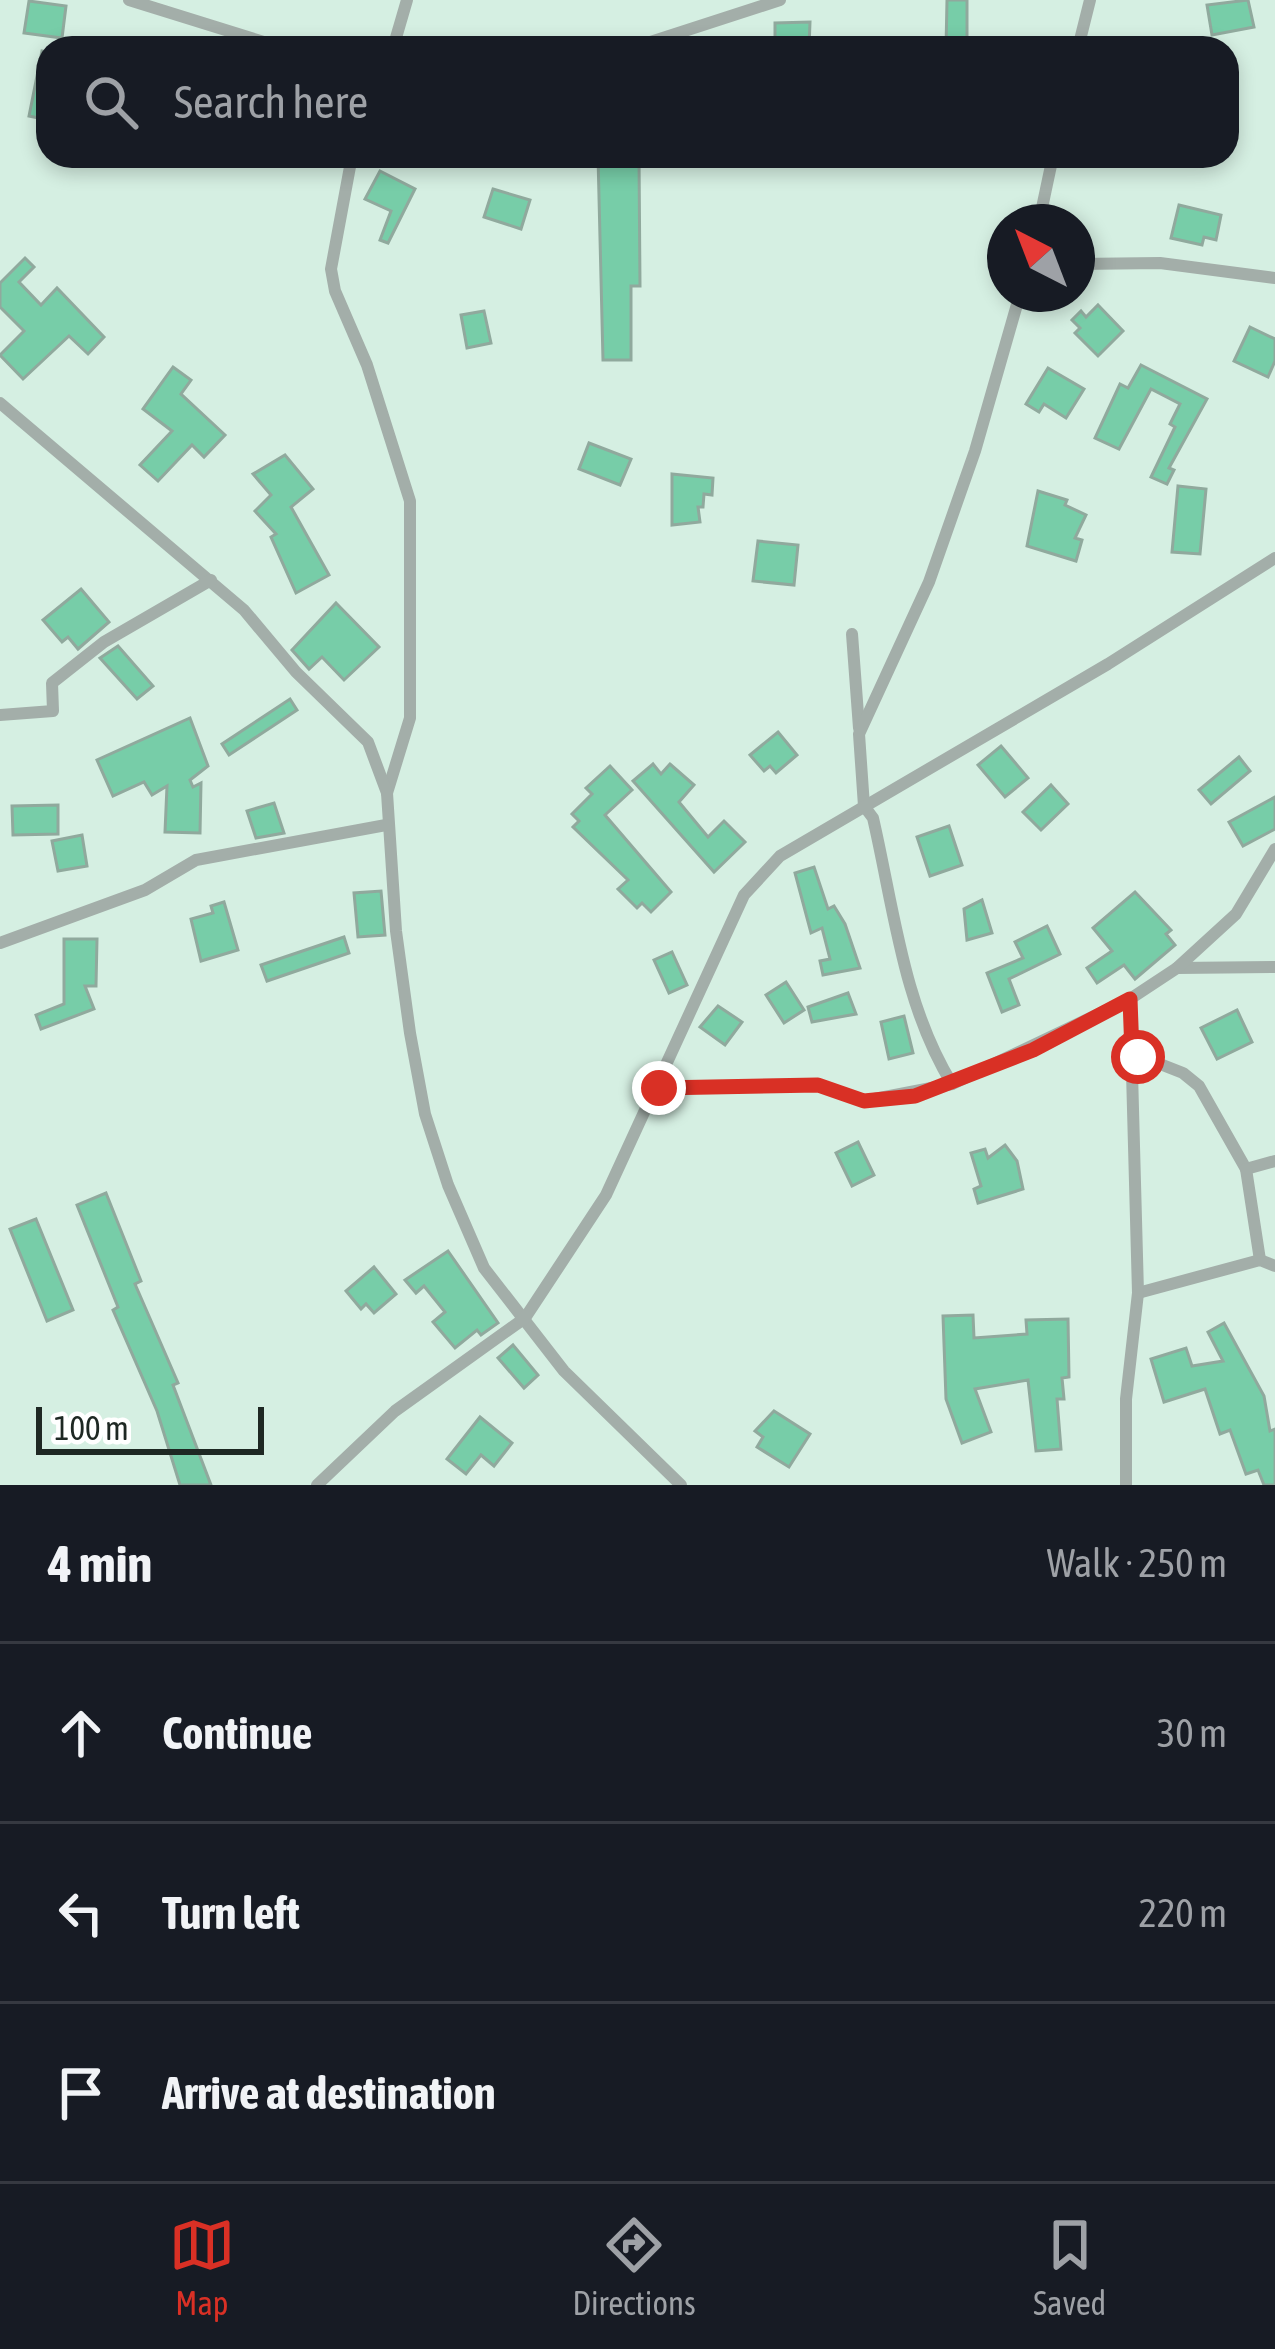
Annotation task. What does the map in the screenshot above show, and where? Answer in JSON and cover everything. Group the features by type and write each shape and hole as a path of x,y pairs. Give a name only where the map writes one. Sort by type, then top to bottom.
{"street":[{"path":"129,0 244,36"},
{"path":"396,36 407,0"},
{"path":"669,36 779,0"},
{"path":"1081,36 1090,0"},
{"path":"350,168 331,269 334,291 368,365 410,501 410,718 387,793 386,825 401,972 425,1114 484,1268 564,1371 681,1485"},
{"path":"1043,204 1050,168"},
{"path":"1095,264 1160,263 1275,278"},
{"path":"860,734 928,582 1014,312"},
{"path":"0,403 211,580 368,742 387,793"},
{"path":"317,1485 395,1411 525,1318 606,1195 745,895 780,856 1183,620 1275,558"},
{"path":"0,715 53,711 52,683 104,642 211,580"},
{"path":"852,634 864,806 873,818 917,1012 952,1084"},
{"path":"0,943 145,890 196,860 386,825"},
{"path":"659,1088 818,1085 864,1101 952,1084 1130,999 1177,968 1236,914 1275,849"},
{"path":"1177,968 1275,967"},
{"path":"1126,1485 1126,1399 1138,1293 1130,999"},
{"path":"1132,1053 1183,1073 1199,1086 1246,1169 1261,1261"},
{"path":"1246,1169 1275,1161"},
{"path":"1138,1293 1261,1261 1275,1266"}],"building":[{"path":"947,0 967,0 967,36 946,36"},
{"path":"1248,0 1254,27 1212,35 1207,5"},
{"path":"29,1 66,6 62,36 24,33"},
{"path":"810,22 809,36 775,36 775,23"},
{"path":"36,81 36,117 29,116"},
{"path":"598,168 639,168 640,286 631,286 631,360 603,360"},
{"path":"380,171 415,189 388,243 380,240 391,211 365,199"},
{"path":"493,189 530,200 521,229 484,217"},
{"path":"1179,205 1221,215 1216,240 1204,237 1202,245 1171,238"},
{"path":"25,258 34,267 19,282 41,305 57,288 104,337 88,354 69,336 23,379 0,355 24,331 0,307 0,283"},
{"path":"1098,305 1123,331 1098,356 1075,333 1080,328 1072,320 1080,312 1086,317"},
{"path":"484,311 491,343 467,348 461,315"},
{"path":"1250,327 1275,339 1275,361 1268,377 1234,361"},
{"path":"1141,365 1207,399 1169,468 1174,470 1167,484 1151,477 1175,427 1170,424 1180,404 1151,389 1119,449 1095,438 1120,384 1128,388"},
{"path":"173,367 191,380 181,394 225,435 204,457 192,445 158,481 140,465 172,431 143,409"},
{"path":"1048,368 1084,389 1066,418 1044,404 1039,412 1026,404"},
{"path":"589,443 631,459 620,485 579,469"},
{"path":"285,455 313,489 291,507 329,575 296,593 271,537 276,534 255,511 271,495 253,474"},
{"path":"672,474 713,478 712,495 704,494 703,507 698,507 700,522 672,525"},
{"path":"1178,486 1206,489 1200,554 1172,552"},
{"path":"1038,491 1067,500 1065,505 1086,515 1075,538 1082,540 1076,561 1027,546"},
{"path":"758,541 798,545 794,585 753,581"},
{"path":"81,589 109,622 78,649 68,637 62,642 43,620"},
{"path":"336,603 379,647 344,680 322,657 309,669 292,650"},
{"path":"118,646 153,686 137,699 100,658"},
{"path":"290,699 297,710 229,755 222,744"},
{"path":"190,718 208,766 190,780 193,787 201,783 200,833 165,832 167,786 152,795 144,782 113,796 97,760"},
{"path":"778,732 797,755 776,773 770,766 764,771 750,755"},
{"path":"1001,746 1028,778 1005,797 978,765"},
{"path":"1239,757 1250,771 1211,804 1199,790"},
{"path":"653,764 661,774 670,764 694,785 679,802 708,837 724,821 745,842 714,872 633,781"},
{"path":"610,766 632,790 605,815 671,892 651,912 642,903 637,908 618,889 628,880 573,827 579,821 572,814 592,794 586,788"},
{"path":"1051,785 1068,804 1041,830 1023,812"},
{"path":"1275,797 1275,829 1243,846 1229,822"},
{"path":"274,803 284,833 256,838 247,811"},
{"path":"58,805 58,834 13,835 12,806"},
{"path":"949,826 962,865 930,876 917,837"},
{"path":"82,835 87,866 58,871 52,841"},
{"path":"814,867 828,909 834,906 845,924 860,968 823,975 820,961 830,959 822,928 811,933 795,873"},
{"path":"381,891 385,935 358,937 354,893"},
{"path":"1135,892 1171,930 1166,934 1175,945 1135,979 1124,965 1097,983 1087,968 1112,951 1093,928"},
{"path":"982,900 992,933 967,940 964,909"},
{"path":"224,902 238,950 201,961 191,919 213,913 211,906"},
{"path":"1047,926 1060,954 1009,979 1019,1005 1002,1012 987,973 1023,958 1015,942"},
{"path":"344,937 349,953 267,981 261,965"},
{"path":"64,939 97,939 96,986 85,986 94,1009 41,1029 36,1015 64,1004"},
{"path":"672,952 687,985 669,993 654,960"},
{"path":"786,982 804,1010 784,1023 766,995"},
{"path":"848,993 856,1014 812,1022 808,1007"},
{"path":"718,1006 742,1022 725,1045 700,1027"},
{"path":"1237,1010 1252,1042 1217,1059 1201,1028"},
{"path":"904,1016 913,1053 889,1059 881,1022"},
{"path":"858,1142 874,1175 852,1186 836,1153"},
{"path":"1005,1145 1017,1161 1023,1189 978,1203 974,1189 981,1186 971,1153 985,1149 988,1158"},
{"path":"106,1193 211,1485 180,1485 157,1411 113,1310 118,1307 77,1205"},
{"path":"36,1219 73,1310 47,1321 10,1229"},
{"path":"448,1251 498,1323 481,1335 477,1330 455,1348 433,1322 445,1312 424,1286 416,1293 405,1280"},
{"path":"374,1267 396,1294 374,1313 366,1304 361,1309 346,1291"},
{"path":"973,1315 974,1338 1027,1334 1026,1320 1068,1319 1069,1377 1062,1378 1064,1399 1057,1399 1061,1449 1036,1451 1028,1380 975,1389 991,1432 962,1443 946,1399 943,1316"},
{"path":"1224,1323 1264,1396 1270,1431 1275,1429 1275,1485 1264,1485 1258,1470 1246,1474 1230,1430 1220,1434 1205,1389 1164,1402 1151,1359 1186,1348 1192,1366 1223,1361 1208,1332"},
{"path":"513,1345 538,1375 524,1388 498,1358"},
{"path":"774,1411 810,1434 789,1467 757,1447 763,1437 755,1431"},
{"path":"480,1417 512,1443 494,1466 481,1455 466,1474 447,1459"}],"route":[{"path":"659,1088 818,1085 864,1101 915,1096 1033,1050 1130,999 1132,1053 1138,1057"}]}
